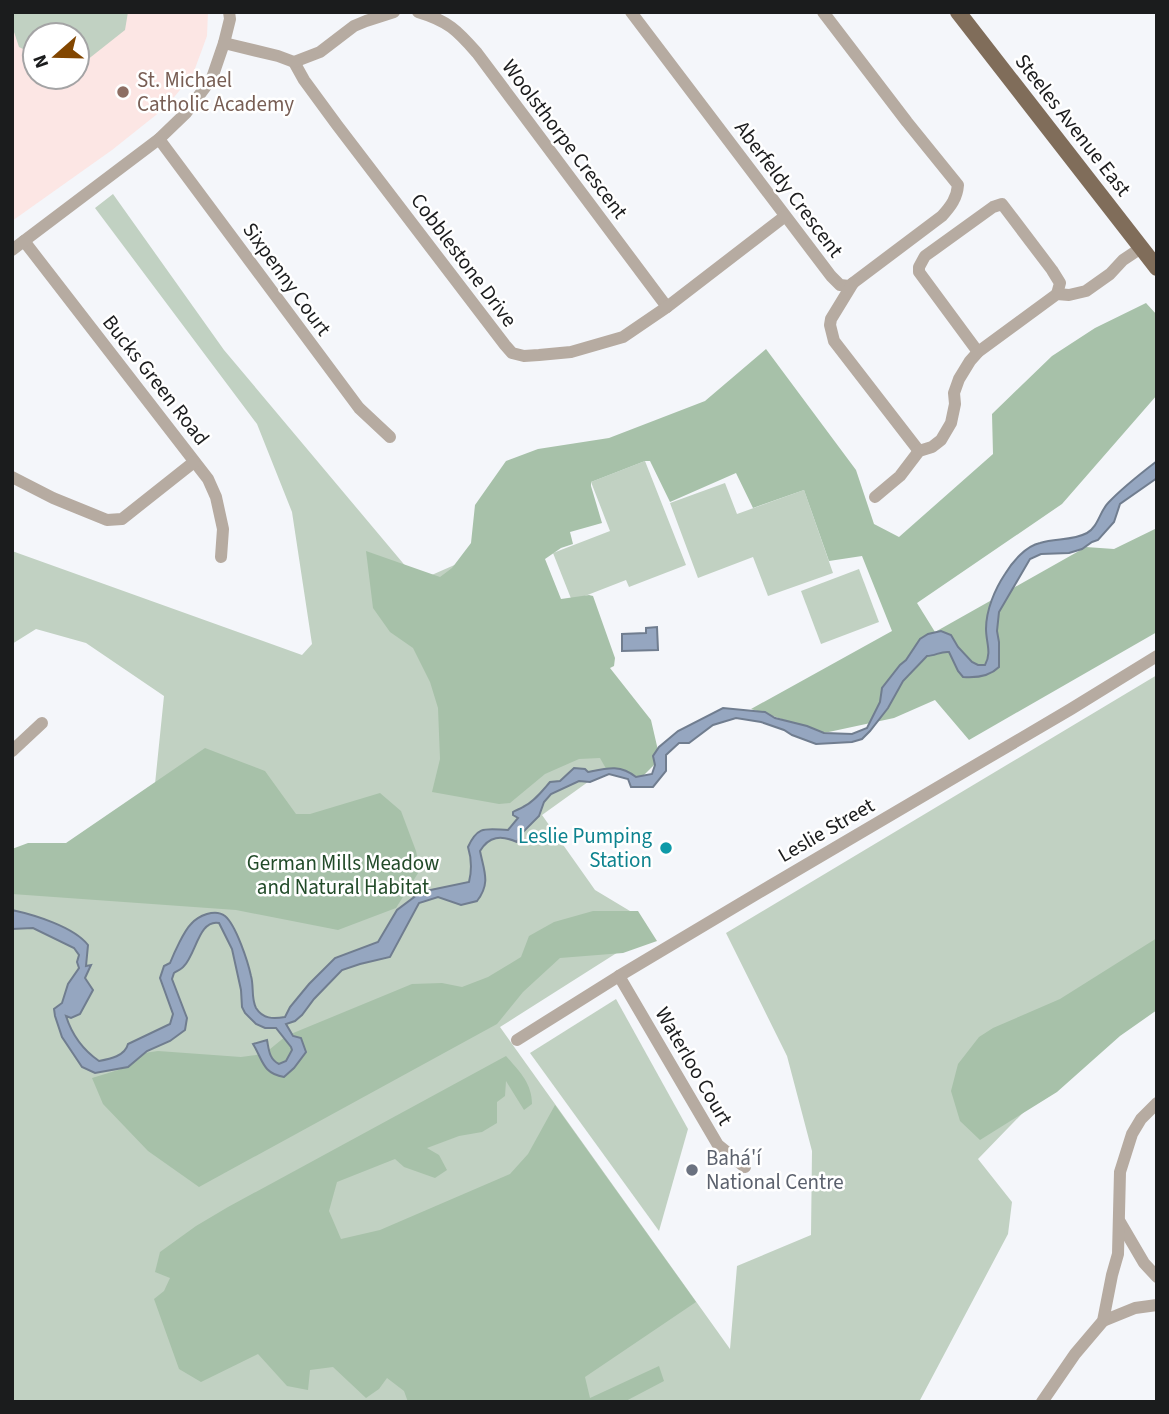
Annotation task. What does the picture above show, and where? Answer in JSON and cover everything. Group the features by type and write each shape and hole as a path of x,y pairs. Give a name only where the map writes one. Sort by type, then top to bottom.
{"main road":[{"name":"Steeles Avenue East","path":"958,12 1156,266"}],"street":[{"path":"12,250 159,139 186,113 212,78 224,44 229,12"},
{"path":"224,44 294,62 320,52 354,26 394,12"},
{"name":"Woolsthorpe Crescent","path":"418,12 453,27 477,53 667,307"},
{"name":"Aberfeldy Crescent","path":"631,12 784,217 831,276 840,285 849,286 942,216 952,204 958,185 823,12"},
{"name":"Cobblestone Drive","path":"294,62 337,125 512,353 524,356 570,352 622,337 667,307 784,217"},
{"name":"Sixpenny Court","path":"159,139 359,408 390,437"},
{"path":"875,497 900,476 919,451 942,440 951,423 954,393 959,379 978,352 1057,294 1060,283 1002,204 993,207 925,256 919,267 919,272 978,352"},
{"name":"Bucks Green Road","path":"24,241 208,479 216,497 223,529 221,557"},
{"path":"1057,294 1069,295 1087,290 1141,248"},
{"path":"853,283 831,319 834,341 919,451"},
{"path":"12,477 53,498 107,520 122,519 194,462"},
{"name":"Leslie Street","path":"517,1040 1157,656"},
{"path":"12,751 42,723"},
{"name":"Waterloo Court","path":"620,976 718,1144 745,1167"},
{"path":"1103,1321 1120,1238 1119,1172 1132,1134 1141,1119 1157,1103"},
{"path":"1118,1219 1144,1263 1157,1278"},
{"path":"1042,1402 1075,1354 1103,1321 1135,1308 1157,1305"}],"shaded area":[{"name":"St. Michael Catholic Academy","path":"12,12 208,12 207,36 193,74 166,107 112,150 12,221"}],"green space":[{"path":"12,12 128,12 125,30 91,57 91,21 21,21 21,48 12,26"},
{"name":"German Mills Meadow and Natural Habitat","path":"113,194 224,350 418,581 500,545 606,769 542,815 595,890 630,911 645,935 500,1027 730,1349 737,1266 811,1235 812,1151 787,1056 726,933 1157,675 1157,993 1120,1013 978,1159 1012,1202 1008,1234 919,1402 12,1402 12,852 106,849 155,784 164,696 86,643 36,629 12,644 12,551 302,655 312,644 292,512 257,424 95,208"},
{"path":"1146,303 1157,315 1157,395 1062,504 917,603 935,632 1086,547 1114,549 1157,528 1157,632 969,740 935,700 894,718 824,733 751,709 892,631 862,556 829,561 804,490 753,508 736,473 670,502 650,461 645,461 591,482 602,523 570,532 573,544 561,548 545,559 561,599 593,596 615,658 614,666 610,668 651,720 660,759 639,780 606,769 600,758 579,759 545,774 510,803 499,804 432,792 440,759 438,708 430,682 413,648 390,632 373,608 366,551 440,577 452,568 471,543 475,505 506,461 538,449 609,438 705,401 766,349 856,470 874,524 899,537 993,454 992,414 1052,356 1095,328"},
{"path":"645,461 686,565 629,587 626,580 572,601 553,553 610,531 591,482"},
{"path":"725,483 737,514 804,490 833,573 768,596 753,557 698,578 670,503"},
{"path":"859,569 879,622 821,644 801,591"},
{"name":"German Mills Meadow and Natural Habitat","path":"205,748 265,771 296,814 310,814 380,793 401,811 420,870 396,908 338,930 236,910 12,894 12,849 28,843 66,843"},
{"path":"593,911 638,911 657,941 623,953 560,958 523,992 497,1024 199,1187 148,1151 103,1104 92,1078 128,1067 144,1053 158,1051 241,1057 264,1054 286,1036 412,984 442,983 462,987 488,977 521,957 529,936 554,922"},
{"path":"1157,938 1157,1010 1120,1036 1057,1092 980,1140 960,1121 951,1091 958,1064 979,1037 993,1028 1060,999"},
{"path":"616,999 688,1129 659,1231 530,1053"},
{"path":"506,1056 527,1084 532,1104 524,1110 506,1081 505,1096 497,1102 497,1123 482,1132 459,1136 427,1148 439,1155 447,1170 435,1178 404,1167 395,1159 337,1182 329,1211 341,1239 380,1230 510,1174 528,1154 555,1105 696,1302 585,1377 590,1398 659,1366 664,1381 624,1402 408,1402 404,1391 387,1378 379,1389 366,1398 333,1367 310,1370 308,1390 287,1386 258,1354 201,1382 179,1369 154,1299 164,1291 170,1278 155,1272 160,1252 228,1207"}],"water":[{"path":"1157,461 1157,478 1120,504 1114,522 1098,540 1069,553 1041,554 1030,559 999,612 999,667 995,670 982,676 963,677 949,652 927,656 903,681 888,708 862,739 816,744 761,722 736,718 713,725 689,743 679,743 666,755 666,771 653,787 631,787 628,779 609,774 590,782 579,781 551,794 544,802 539,816 521,834 517,842 496,838 487,842 480,851 485,883 477,901 461,905 438,897 419,903 390,957 342,970 302,1015 286,1024 293,1036 301,1038 306,1052 284,1077 267,1069 253,1044 267,1040 271,1057 279,1064 286,1061 291,1047 276,1028 265,1028 256,1024 245,1013 232,949 219,923 207,926 198,938 188,961 174,973 172,979 187,1018 185,1030 170,1041 147,1051 128,1067 95,1073 82,1067 62,1037 54,1009 62,1003 68,984 79,968 79,955 74,948 33,928 12,929 12,910 64,927 88,945 86,966 91,965 85,978 93,990 80,1014 71,1018 66,1016 79,1042 99,1061 116,1056 124,1051 128,1044 170,1024 173,1014 160,978 164,966 170,963 188,927 207,914 225,916 233,927 252,980 256,1008 269,1017 285,1017 309,984 335,958 378,942 397,910 421,892 469,882 471,865 468,847 475,835 488,829 508,830 518,818 513,812 531,802 550,782 560,781 574,768 588,772 607,768 619,769 636,777 652,774 655,765 653,756 659,747 678,731 723,708 765,712 775,718 824,733 852,734 867,728 880,702 882,688 920,639 928,634 941,631 951,635 972,662 985,665 988,656 986,622 989,607 1001,580 1016,559 1035,545 1087,533 1094,527 1108,503"},
{"path":"657,627 658,650 622,651 622,634 646,633 646,628"}],"place":[{"name":"St. Michael Catholic Academy","path":"123,92"},
{"name":"Leslie Pumping Station","path":"666,848"},
{"name":"Bahá'í National Centre","path":"692,1170"}]}
